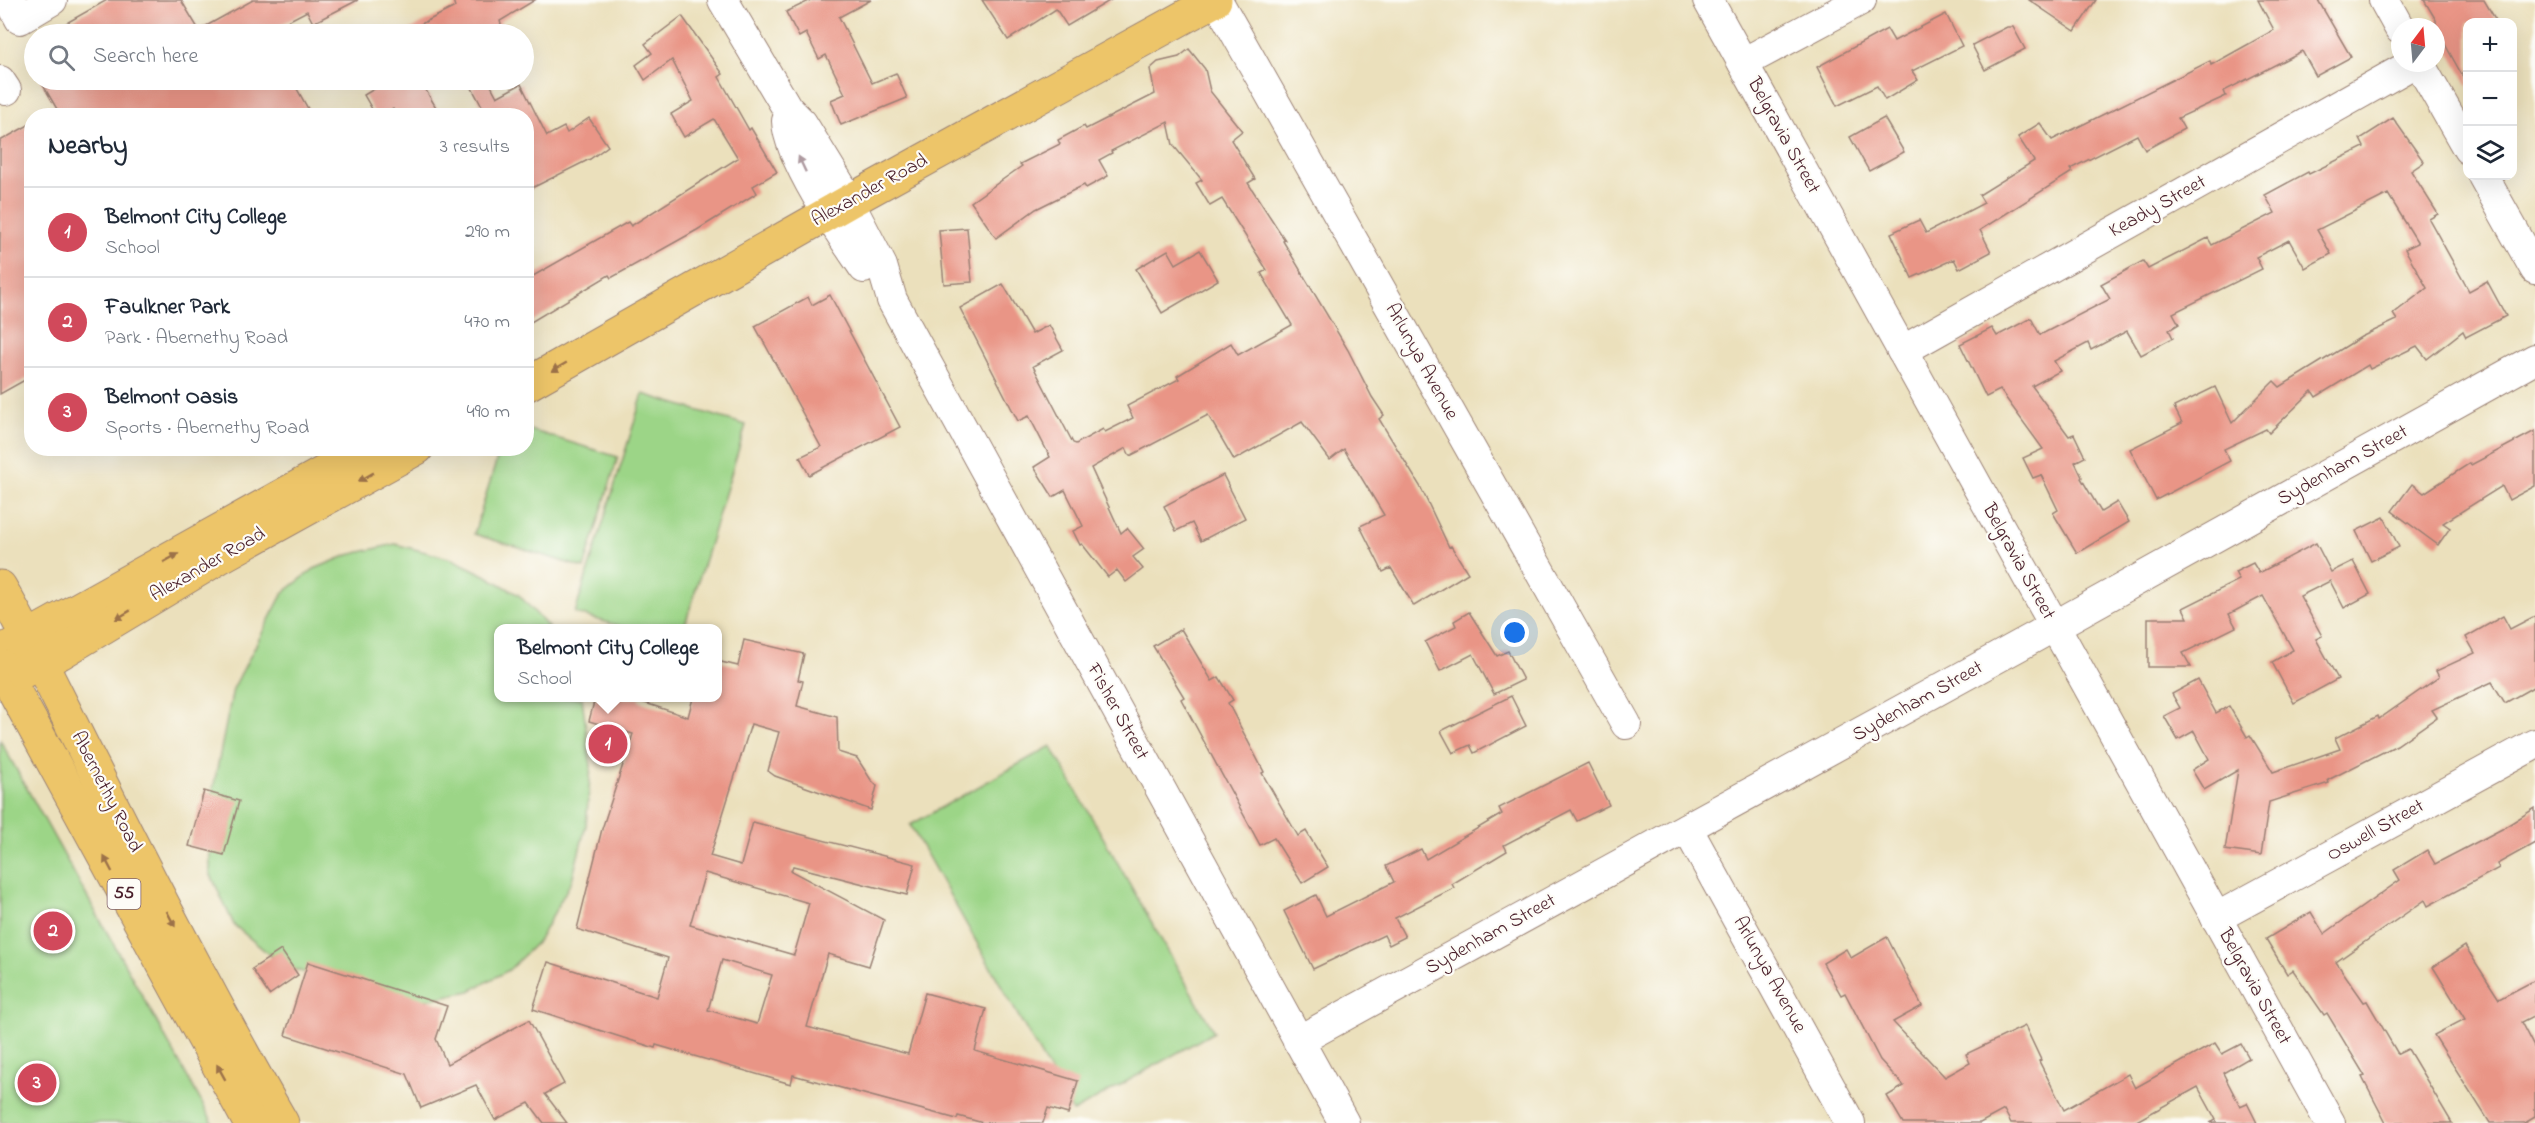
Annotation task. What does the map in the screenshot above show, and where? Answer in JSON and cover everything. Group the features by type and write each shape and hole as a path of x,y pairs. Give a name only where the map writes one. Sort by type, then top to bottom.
{"main road":[{"name":"Alexander Road","path":"534,380 834,200 1179,0"},
{"name":"Alexander Road","path":"534,356 1216,0"},
{"name":"Alexander Road","path":"2,670 355,456"},
{"name":"Alexander Road","path":"34,650 219,558 403,456"},
{"name":"Abernethy Road","path":"0,587 239,1048 282,1123"},
{"name":"Abernethy Road","path":"2,670 250,1123"}],"street":[{"path":"10,0 20,19 52,0"},
{"name":"Fisher Street","path":"723,0 787,108 787,131 882,266 892,300 1344,1123"},
{"name":"Arlunya Avenue","path":"1216,0 1626,724"},
{"name":"Belgravia Street","path":"1708,0 2330,1123"},
{"path":"1743,63 1861,0"},
{"path":"2384,0 2394,18"},
{"name":"Keady Street","path":"1902,351 2398,72"},
{"path":"2424,72 2463,140"},
{"path":"2485,180 2535,269"},
{"name":"Sydenham Street","path":"1298,1041 2054,627 2535,359"},
{"name":"Oswell Street","path":"2216,918 2535,744"},
{"name":"Arlunya Avenue","path":"1687,828 1850,1123"}],"green space":[{"path":"643,394 746,425 685,624 612,624 575,613"},
{"path":"534,431 618,457 584,568 474,534 498,456 534,456"},
{"path":"395,544 452,559 519,595 545,624 494,624 494,702 583,702 591,766 586,825 572,880 539,940 509,970 470,991 416,1002 356,990 282,965 234,925 210,873 209,809 233,689 283,593 314,569 348,555"},
{"path":"0,740 213,1123 0,1123"},
{"path":"1051,746 1214,1032 1073,1112 910,825"}],"building":[{"path":"107,0 181,0 195,24 65,24"},
{"path":"253,0 358,0 313,23 307,11 282,24 210,24"},
{"path":"453,0 535,0 500,21 501,24 421,24 455,7"},
{"path":"811,0 871,0 839,17 872,83 896,73 907,98 841,125 831,100 845,94 826,55 819,59 806,33 799,37 786,12"},
{"path":"982,0 1111,0 1067,26 1056,9 1008,40"},
{"path":"2029,0 2096,0 2075,31"},
{"path":"2258,0 2318,0 2351,57 2316,76 2302,51 2224,91 2226,96 2178,118 2184,129 2145,150 2137,135 2070,169 2072,172 1980,230 1991,252 1959,269 1954,259 1912,278 1891,233 1919,220 1926,233 1984,203 1979,195 2034,161 2018,137 2040,123 2052,140 2210,61 2211,65 2274,30"},
{"path":"2424,0 2484,0 2495,18 2463,18 2463,77 2445,44 2445,18 2435,18"},
{"path":"1946,14 1962,46 1912,71 1918,80 1885,100 1877,86 1837,106 1817,67 1887,29 1894,41"},
{"path":"682,16 723,74 719,77 749,130 751,128 777,172 753,186 757,193 697,230 611,278 609,275 534,320 534,275 628,222 631,226 738,158 714,119 684,137 671,114 693,101 672,60 645,80 636,65 652,53 645,44"},
{"path":"2007,27 2013,27 2025,49 1985,70 1972,45"},
{"path":"1189,49 1205,69 1210,91 1242,131 1231,140 1255,179 1248,183 1285,240 1283,241 1348,350 1384,415 1379,419 1420,486 1449,547 1451,546 1468,573 1414,606 1391,568 1383,572 1360,526 1384,515 1344,449 1330,460 1302,422 1234,460 1208,415 1130,456 1126,448 1091,468 1121,533 1127,528 1144,549 1133,557 1143,569 1126,582 1117,570 1108,577 1082,544 1080,545 1073,531 1083,526 1065,490 1053,497 1034,467 1050,457 1029,416 1018,421 960,308 1003,284 1032,334 1049,325 1063,350 1033,366 1073,443 1076,444 1103,429 1105,432 1133,418 1127,406 1179,379 1177,376 1231,343 1238,355 1292,325 1261,273 1267,270 1222,199 1210,206 1196,183 1202,180 1173,145 1168,122 1111,151 1112,153 1099,160 1108,176 1086,188 1084,185 1036,209 996,238 971,202 1022,166 1020,164 1060,144 1058,140 1084,126 1086,129 1155,94 1150,69 1158,62 1179,57"},
{"path":"46,90 298,90 308,108 56,108"},
{"path":"372,90 426,90 436,108 371,108 364,95"},
{"path":"473,90 493,90 497,97 510,90 524,90 533,108 483,108"},
{"path":"534,110 547,136 564,127 567,133 589,118 608,146 590,159 534,187"},
{"path":"1884,118 1904,152 1869,171 1850,137"},
{"path":"2393,118 2424,162 2411,171 2438,214 2429,219 2469,291 2487,281 2506,316 2466,337 2463,331 2427,359 2417,346 2370,369 2368,365 2316,397 2312,391 2269,433 2266,429 2224,449 2230,461 2156,500 2130,449 2182,423 2174,407 2215,387 2232,423 2274,381 2280,387 2361,337 2397,320 2393,314 2427,288 2405,249 2418,243 2388,194 2317,230 2331,254 2305,268 2289,240 2256,257 2262,269 2173,313 2179,324 2169,330 2173,338 2141,355 2127,331 2091,350 2088,343 2054,361 2060,371 2032,386 2069,436 2074,434 2085,457 2075,462 2081,478 2101,512 2117,502 2129,522 2077,553 2053,513 2058,510 2041,475 2033,478 2023,458 2043,449 2000,390 1986,397 1960,344 1992,328 1997,336 2031,318 2040,335 2110,299 2101,284 2143,261 2148,269 2208,238 2212,245 2275,213 2265,195 2308,172 2309,174 2364,147 2360,139"},
{"path":"24,128 24,380 0,394 0,141"},
{"path":"967,228 972,282 944,284 939,230"},
{"path":"1168,250 1176,264 1200,250 1218,280 1162,313 1136,269"},
{"path":"830,295 900,427 809,475 800,457 821,447 755,326 808,297 812,305"},
{"path":"2535,431 2535,486 2509,500 2502,486 2443,523 2450,528 2438,545 2392,511 2412,484 2424,493 2470,463 2471,465"},
{"path":"1223,475 1245,518 1201,541 1192,523 1176,531 1164,506"},
{"path":"2384,517 2399,547 2371,561 2356,531"},
{"path":"2316,543 2331,572 2353,561 2370,594 2344,608 2330,581 2300,596 2322,636 2316,639 2338,679 2294,703 2272,662 2293,650 2263,596 2229,614 2236,627 2183,653 2191,667 2148,667 2148,618 2188,618 2183,608 2239,580 2235,572 2253,563 2259,573"},
{"path":"1469,612 1497,656 1508,651 1523,680 1494,694 1473,654 1440,671 1425,642 1456,626 1454,621"},
{"path":"2503,616 2510,629 2535,616 2535,686 2505,703 2492,682 2432,710 2437,717 2397,745 2328,780 2329,783 2269,802 2261,855 2225,850 2238,770 2204,790 2192,770 2209,759 2194,731 2178,740 2164,716 2180,708 2172,694 2198,680 2216,713 2229,706 2247,737 2250,735 2273,772 2340,749 2335,738 2378,716 2379,719 2439,677 2436,671 2475,653 2466,637"},
{"path":"1181,629 1212,681 1219,677 1233,700 1228,703 1264,772 1262,773 1298,836 1306,831 1328,867 1302,883 1274,838 1260,845 1181,699 1184,697 1153,646"},
{"path":"744,640 804,654 798,680 803,681 797,706 837,717 838,752 857,758 877,786 871,810 775,776 768,771 779,732 751,724 710,856 741,865 753,822 915,864 907,895 793,866 791,871 884,920 869,966 828,954 807,1027 908,1054 925,993 986,1009 975,1051 1078,1081 1068,1114 1048,1108 1043,1123 983,1123 958,1116 957,1119 793,1075 791,1084 656,1045 655,1048 533,1009 548,962 657,997 668,958 577,929 602,829 633,734 589,721 594,702 642,702 688,717 692,702 722,702 722,662 738,666","holes":["705,873 809,903 794,955 690,925","722,960 772,975 757,1024 708,1010"]},
{"path":"1511,696 1526,726 1474,753 1470,745 1453,753 1441,731"},
{"path":"1588,763 1609,805 1577,821 1571,810 1504,845 1507,851 1452,884 1454,888 1395,918 1405,937 1389,945 1384,935 1313,969 1284,911 1316,895 1326,916 1394,882 1386,866 1421,849 1426,859 1502,814 1499,808"},
{"path":"204,791 239,801 224,855 189,846"},
{"path":"2535,808 2535,843 2497,864 2499,868 2428,906 2425,900 2336,962 2364,1002 2367,1001 2398,1054 2408,1049 2452,1123 2386,1123 2362,1077 2365,1076 2327,1013 2324,1015 2293,970 2287,974 2266,939 2311,912 2324,934 2400,880 2394,870 2427,850 2435,864 2502,829"},
{"path":"1887,937 1922,1006 1893,1022 1945,1077 1970,1063 1966,1054 2025,1026 2041,1060 2039,1061 2064,1110 2128,1074 2135,1088 2215,1043 2222,1054 2241,1044 2249,1058 2223,1073 2240,1106 2247,1103 2257,1123 2210,1123 2216,1120 2198,1087 2133,1123 2011,1123 2004,1110 1980,1123 1903,1123 1887,1096 1904,1086 1880,1060 1845,993 1841,995 1823,963 1846,949 1851,958"},
{"path":"2465,946 2499,999 2535,980 2535,1015 2521,1022 2535,1049 2535,1117 2525,1123 2490,1123 2434,1035 2465,1019 2433,967"},
{"path":"281,950 298,975 269,995 252,969"},
{"path":"308,962 447,1006 436,1039 447,1064 529,1020 564,1084 545,1094 567,1123 544,1123 529,1103 495,1120 476,1085 421,1108 407,1074 285,1035"}],"place":[{"name":"Belmont City College","path":"608,744"},
{"name":"Faulkner Park","path":"53,931"},
{"name":"Belmont Oasis","path":"37,1083"}]}
